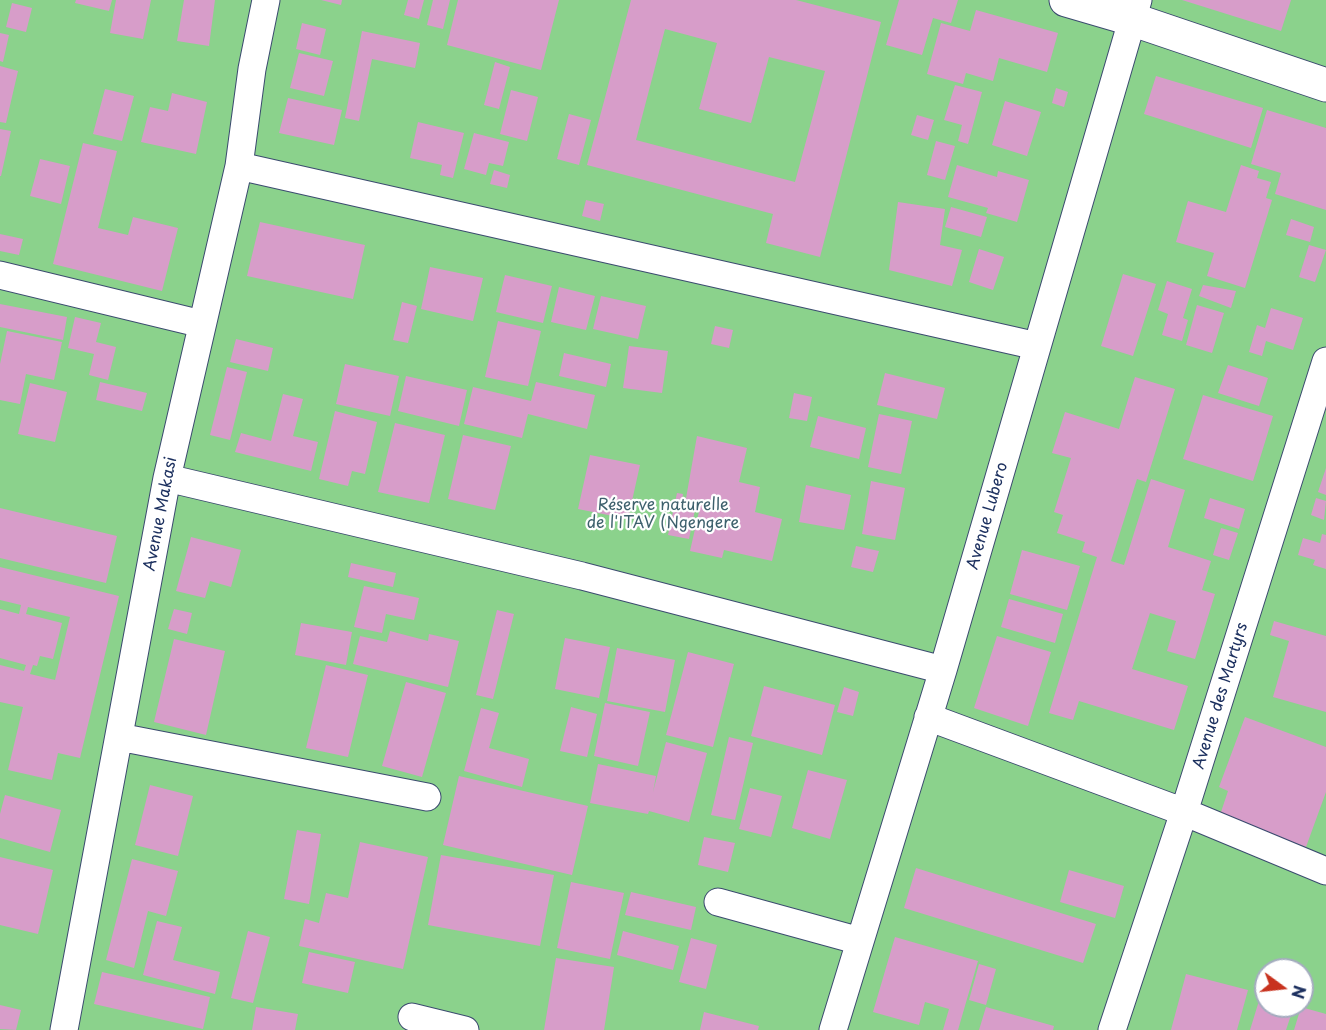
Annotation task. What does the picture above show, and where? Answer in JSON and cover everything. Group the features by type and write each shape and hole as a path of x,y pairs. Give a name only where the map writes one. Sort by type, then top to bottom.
{"street":[{"name":"Avenue Makasi","path":"64,1030 167,478 239,166 252,69 266,0"},
{"path":"1066,0 1134,9 1326,85"},
{"name":"Avenue Lubero","path":"833,1030 943,670 1134,9"},
{"path":"239,166 1038,346"},
{"path":"0,275 202,324"},
{"name":"Avenue des Martyrs","path":"1112,1030 1184,812 1326,361"},
{"path":"167,478 582,576 943,670"},
{"path":"928,717 1184,812 1326,871"},
{"path":"119,737 427,797"},
{"path":"718,902 860,941"},
{"path":"412,1017 465,1030"}],"green space":[{"name":"Réserve naturelle de l'ITAV (Ngengere","path":"0,0 1326,0 1326,1030 0,1030"}],"building":[{"path":"76,0 112,0 109,11 75,3"},
{"path":"116,0 151,0 143,39 110,33"},
{"path":"184,0 215,0 209,46 177,41"},
{"path":"321,0 342,0 341,5"},
{"path":"408,0 424,0 419,19 404,15"},
{"path":"433,0 450,0 443,29 427,25"},
{"path":"458,0 559,0 541,70 447,45"},
{"path":"631,0 796,0 881,22 820,257 766,243 773,214 587,165","holes":["665,29 717,43 699,109 751,123 769,57 825,71 795,182 636,140"]},
{"path":"899,0 958,0 951,23 933,18 922,55 886,45"},
{"path":"1182,0 1291,0 1281,31"},
{"path":"12,3 32,8 26,32 6,27"},
{"path":"976,10 1058,33 1047,72 999,58 993,81 966,73 963,84 927,74 941,23 970,31"},
{"path":"302,23 326,29 320,55 296,49"},
{"path":"362,31 420,43 415,68 372,59 359,121 345,118"},
{"path":"0,33 9,35 3,62 0,61"},
{"path":"299,53 333,61 324,96 290,88"},
{"path":"495,62 510,67 499,109 484,105"},
{"path":"0,66 18,71 6,123 0,122"},
{"path":"1156,76 1263,108 1251,148 1144,114"},
{"path":"955,85 982,92 968,144 958,141 962,125 944,120"},
{"path":"1056,88 1068,92 1064,107 1052,103"},
{"path":"105,89 134,96 122,141 93,134"},
{"path":"511,90 538,97 527,141 500,134"},
{"path":"172,93 207,102 196,154 141,142 150,107 168,111"},
{"path":"288,98 342,110 334,145 279,133"},
{"path":"1005,101 1041,112 1027,156 992,145"},
{"path":"1267,110 1326,128 1326,210 1275,194 1281,173 1251,164"},
{"path":"569,114 591,120 579,165 557,159"},
{"path":"917,115 934,120 928,140 911,135"},
{"path":"418,122 464,133 453,178 440,175 442,165 410,158"},
{"path":"0,129 11,131 1,176 0,176"},
{"path":"474,133 509,142 503,166 489,163 486,175 464,169"},
{"path":"936,141 955,146 945,180 927,175"},
{"path":"83,143 117,151 98,228 128,235 133,217 178,228 162,291 53,264"},
{"path":"40,159 70,166 61,204 30,196"},
{"path":"957,165 997,177 998,171 1029,180 1017,222 986,213 988,208 948,197"},
{"path":"1241,165 1259,171 1257,178 1271,182 1266,198 1272,200 1245,288 1207,276 1214,253 1176,242 1188,201 1226,212"},
{"path":"494,170 510,175 507,188 490,184"},
{"path":"586,200 604,204 600,221 582,216"},
{"path":"898,202 945,209 940,245 962,250 952,286 889,270"},
{"path":"951,207 987,217 981,237 945,227"},
{"path":"1291,219 1314,227 1310,242 1286,235"},
{"path":"260,222 365,245 353,299 247,276"},
{"path":"0,234 23,239 19,255 0,251"},
{"path":"1309,245 1326,250 1315,282 1299,277"},
{"path":"979,249 1004,257 993,290 969,282"},
{"path":"430,267 483,278 473,321 421,309"},
{"path":"1123,274 1156,284 1133,356 1101,346"},
{"path":"505,275 552,286 543,323 496,312"},
{"path":"1167,281 1192,289 1183,318 1188,320 1182,341 1162,335 1168,314 1158,310"},
{"path":"1203,285 1236,291 1231,308 1199,296"},
{"path":"559,287 595,296 586,330 551,322"},
{"path":"601,296 646,306 638,339 593,329"},
{"path":"402,302 417,306 408,343 393,340"},
{"path":"0,304 67,317 63,340 0,327"},
{"path":"1197,305 1224,313 1212,353 1186,345"},
{"path":"1271,308 1303,318 1293,350 1266,341 1262,356 1249,352 1257,325 1265,328"},
{"path":"75,317 101,323 96,342 116,347 108,380 89,375 94,354 68,348"},
{"path":"498,321 541,331 528,386 485,377"},
{"path":"715,326 733,330 729,348 711,344"},
{"path":"7,331 62,342 54,380 26,374 20,404 0,400 0,364"},
{"path":"236,339 273,348 268,371 230,362"},
{"path":"629,346 668,351 662,393 623,388"},
{"path":"564,353 611,364 606,387 559,376"},
{"path":"345,364 399,376 390,416 336,404"},
{"path":"1228,365 1268,378 1259,406 1218,393"},
{"path":"227,367 247,372 230,440 210,435"},
{"path":"885,373 945,388 937,419 877,405"},
{"path":"406,376 467,390 459,426 398,411"},
{"path":"1135,377 1175,389 1146,482 1137,479 1111,561 1124,565 1151,479 1185,490 1168,547 1211,561 1202,590 1215,594 1195,659 1167,651 1176,621 1150,613 1132,669 1188,686 1174,730 1079,701 1073,720 1049,713 1097,557 1082,552 1085,542 1057,533 1063,515 1054,512 1071,458 1052,453 1065,412 1119,429"},
{"path":"100,382 147,393 142,411 96,400"},
{"path":"536,382 595,395 587,429 528,414 522,438 464,424 473,387 531,401"},
{"path":"30,383 67,392 55,442 18,434"},
{"path":"794,393 812,397 807,421 789,418"},
{"path":"283,394 303,399 293,436 318,442 311,471 235,452 241,433 271,441"},
{"path":"1203,395 1273,416 1253,481 1183,459"},
{"path":"335,411 377,422 365,474 352,471 348,486 319,479"},
{"path":"879,414 912,421 901,474 868,467"},
{"path":"818,416 866,428 859,459 810,447"},
{"path":"395,423 445,435 429,503 378,492"},
{"path":"463,435 511,446 495,510 448,499"},
{"path":"697,436 747,448 739,482 760,487 755,512 782,519 772,561 724,550 722,558 690,551 700,507 685,504"},
{"path":"590,455 640,465 628,519 578,509"},
{"path":"1326,468 1326,495 1318,492"},
{"path":"871,481 905,488 895,540 862,534"},
{"path":"806,485 851,495 844,530 799,522"},
{"path":"677,493 683,494 681,507 695,510 689,539 668,535"},
{"path":"1210,498 1245,509 1239,529 1204,518"},
{"path":"1316,498 1326,501 1324,520 1311,515"},
{"path":"0,508 117,536 106,583 0,558"},
{"path":"1221,528 1238,533 1229,560 1213,555"},
{"path":"1322,534 1326,535 1326,569 1313,565 1315,560 1298,555 1303,538 1320,543"},
{"path":"191,537 241,550 231,587 210,581 205,598 176,591"},
{"path":"856,546 879,551 873,572 851,567"},
{"path":"1022,550 1080,566 1067,610 1010,594"},
{"path":"351,563 396,573 393,587 348,577"},
{"path":"0,567 119,596 80,758 58,753 52,780 8,770 23,707 0,702 0,665 24,671 26,665 0,658 0,609 19,614 21,605 0,600","holes":["28,607 70,617 55,680 30,674 33,665 37,666 40,656 53,659 62,623 26,614"]},
{"path":"364,586 419,598 414,620 386,614 382,633 354,627"},
{"path":"1009,599 1063,614 1055,643 1001,627"},
{"path":"174,609 192,613 187,634 168,629"},
{"path":"497,610 514,614 493,699 476,695"},
{"path":"1274,621 1326,636 1326,712 1273,697 1289,641 1270,635"},
{"path":"301,623 352,632 346,665 295,655"},
{"path":"390,631 428,641 429,634 459,641 448,687 353,664 360,636 387,642"},
{"path":"997,636 1051,652 1028,726 974,708"},
{"path":"565,638 610,647 599,698 555,689"},
{"path":"174,639 225,651 206,735 154,722"},
{"path":"617,648 675,660 665,712 607,701"},
{"path":"688,652 734,664 713,747 666,735"},
{"path":"326,665 368,675 348,757 306,748"},
{"path":"406,682 446,693 422,777 382,766"},
{"path":"764,686 835,705 822,755 751,736"},
{"path":"844,687 859,692 853,716 837,712"},
{"path":"605,703 650,712 638,766 594,756"},
{"path":"571,707 597,714 587,757 560,751"},
{"path":"481,708 499,713 489,748 529,759 522,787 464,771"},
{"path":"1245,717 1326,747 1326,792 1306,847 1220,815 1228,791 1219,787"},
{"path":"729,737 753,743 735,820 711,815"},
{"path":"666,742 707,753 689,822 649,811 648,814 590,803 598,764 656,776 653,792"},
{"path":"808,770 847,780 830,839 792,828"},
{"path":"459,776 588,806 572,875 443,845"},
{"path":"150,785 193,796 178,856 135,845"},
{"path":"750,788 782,796 771,837 739,829"},
{"path":"5,795 61,810 50,852 0,838 0,814"},
{"path":"297,830 321,834 309,904 284,899"},
{"path":"704,837 735,843 728,872 698,865"},
{"path":"360,842 428,857 403,969 299,946 305,919 319,923 326,893 348,898"},
{"path":"441,855 554,875 540,946 428,925"},
{"path":"0,857 53,870 38,934 0,925"},
{"path":"132,859 178,871 166,916 148,911 134,968 106,960"},
{"path":"916,868 1096,924 1083,963 904,908"},
{"path":"1069,870 1124,886 1115,918 1060,902"},
{"path":"571,882 624,893 610,959 557,948"},
{"path":"631,892 696,907 691,930 625,915"},
{"path":"157,921 182,927 173,960 220,972 215,994 143,975"},
{"path":"248,931 270,937 253,1003 231,998"},
{"path":"623,931 679,946 673,970 617,955"},
{"path":"895,937 978,961 958,1030 943,1030 949,1009 925,1002 919,1025 873,1012"},
{"path":"691,938 717,945 706,989 679,982"},
{"path":"309,952 355,962 348,993 302,983"},
{"path":"556,958 614,967 604,1030 544,1030"},
{"path":"979,964 996,969 986,1005 969,1000"},
{"path":"102,972 210,997 203,1029 94,1004"},
{"path":"1186,974 1248,990 1237,1030 1171,1030"},
{"path":"0,1005 21,1010 16,1030 0,1029"},
{"path":"256,1007 298,1014 295,1030 252,1030"},
{"path":"986,1007 1054,1026 1053,1030 979,1030"},
{"path":"1314,1011 1326,1014 1326,1030 1294,1030 1298,1018 1314,1018"},
{"path":"704,1012 759,1026 758,1030 700,1030"},
{"path":"1254,1017 1290,1018 1286,1030 1250,1030"}]}
